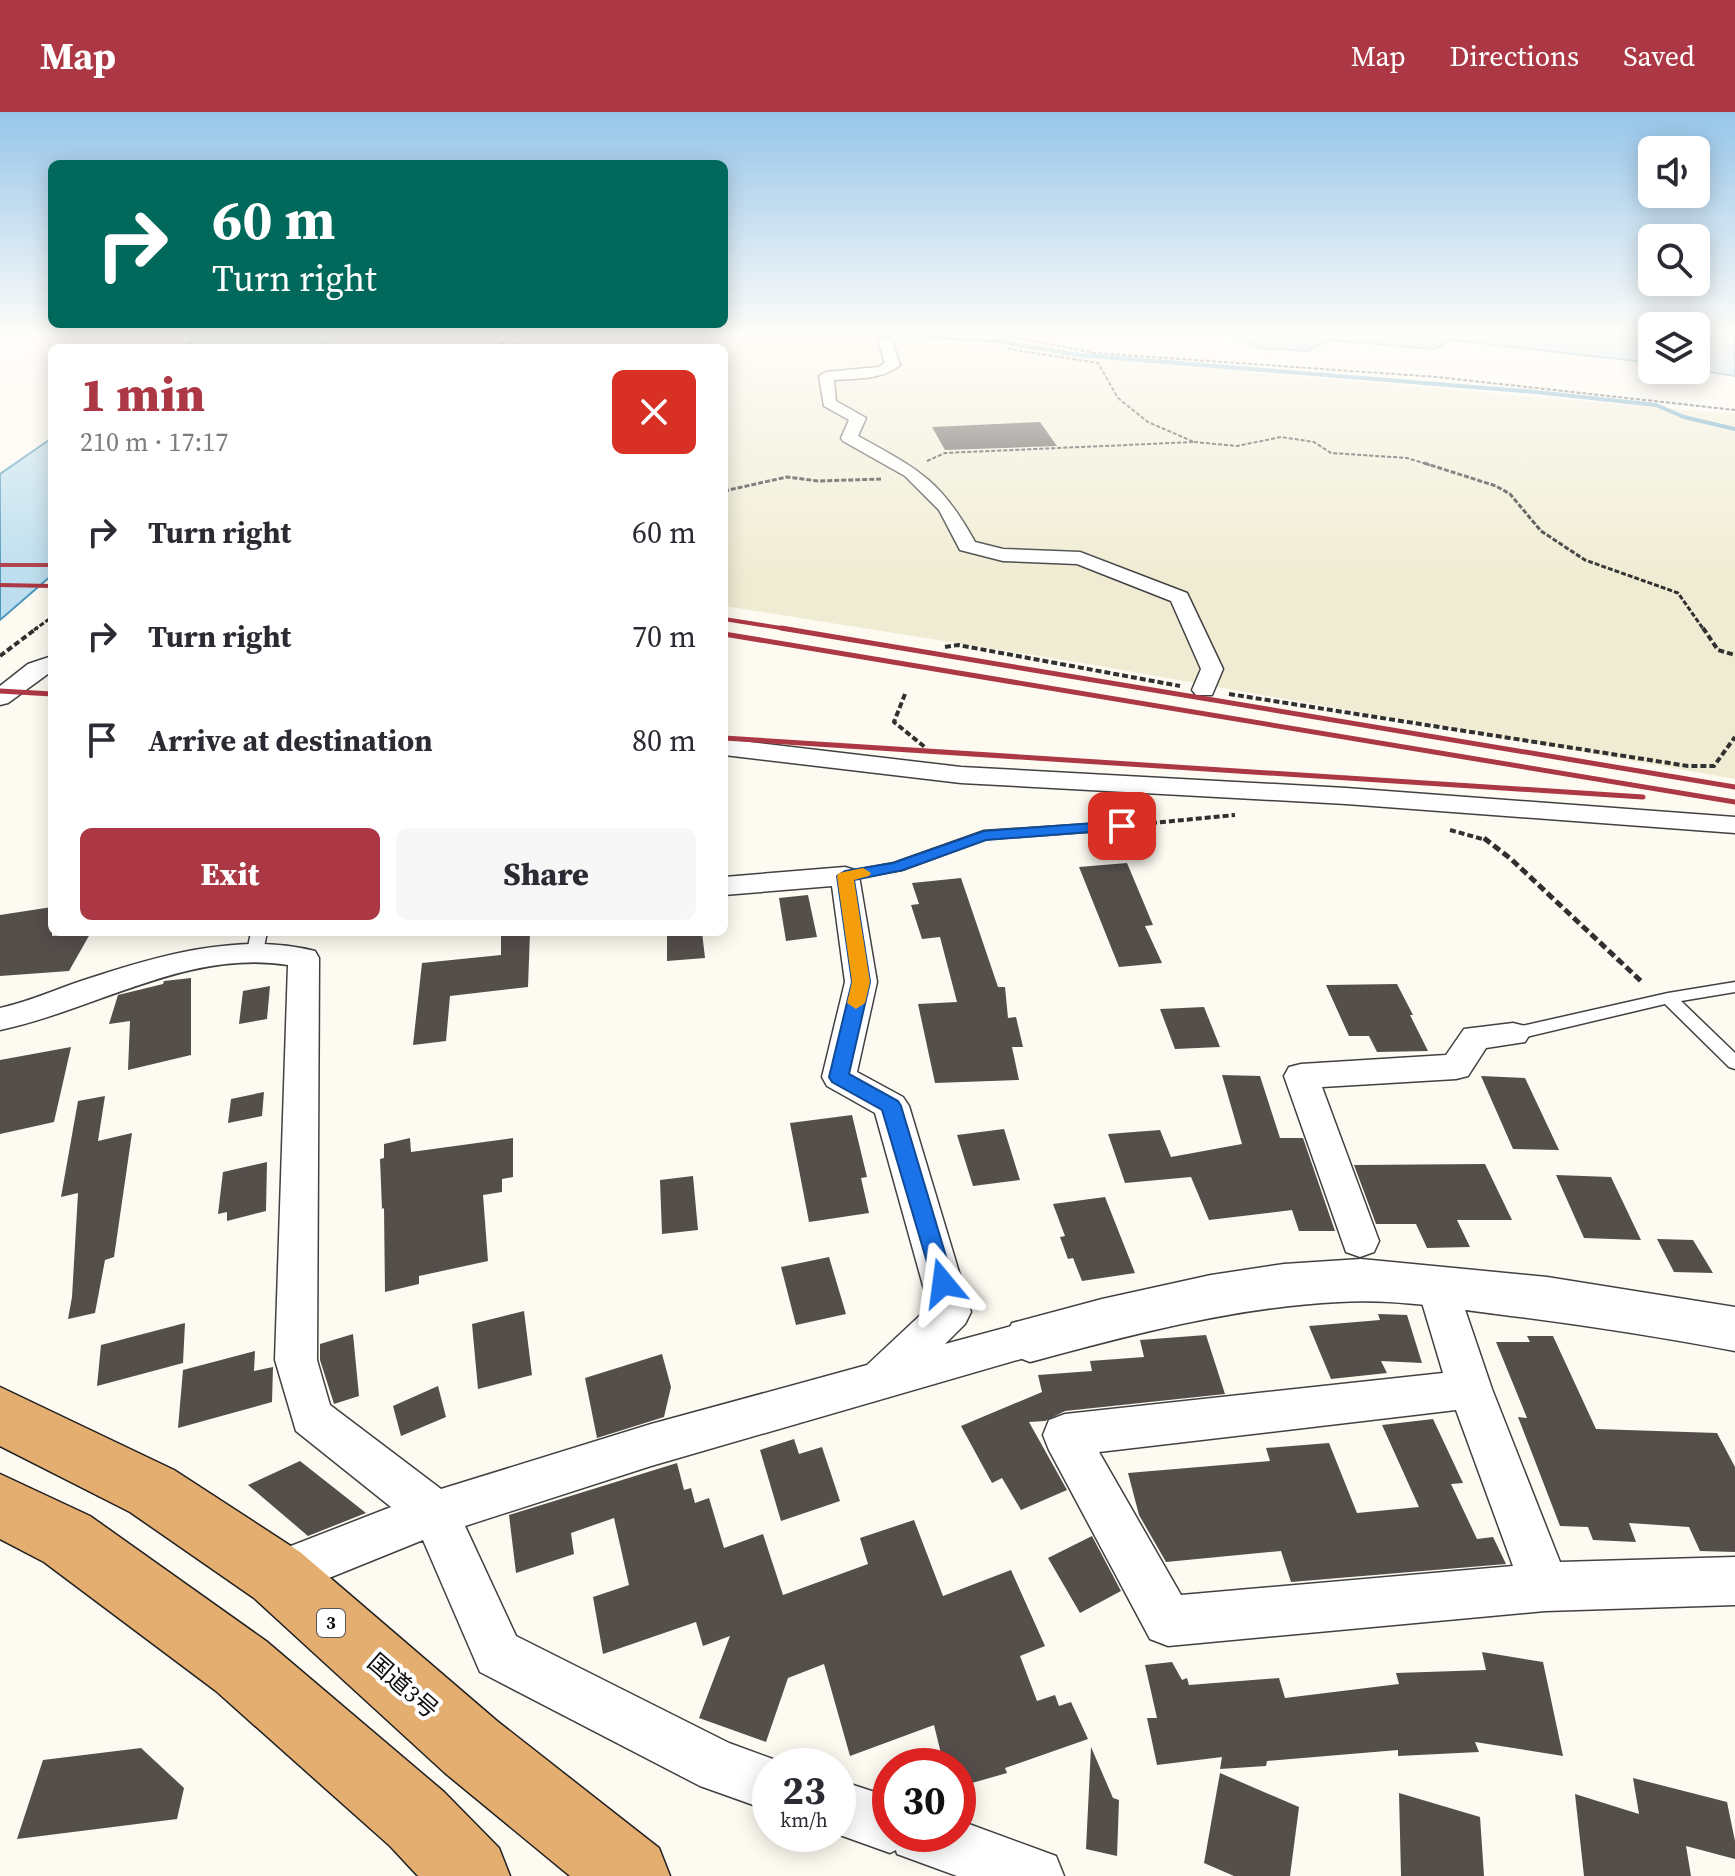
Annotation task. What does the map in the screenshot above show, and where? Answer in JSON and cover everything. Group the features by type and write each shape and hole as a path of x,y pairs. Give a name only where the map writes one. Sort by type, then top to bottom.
{"highway":[{"name":"国道3号","path":"0,1415 152,1491 277,1575 471,1747 631,1876"},
{"path":"0,1505 67,1539 241,1666 417,1819 471,1876"}],"street":[{"path":"855,416 858,418 849,438 911,472 947,508 967,546 1003,555 1080,558 1180,597 1212,669 1204,690"},
{"path":"0,698 36,669 48,664"},
{"path":"728,747 961,775 1346,796 1735,825"},
{"path":"728,886 845,876 861,982 839,1077 891,1106 951,1312 878,1381"},
{"path":"0,1019 29,1014 93,989 257,942 304,958 296,1360 312,1417 435,1513 498,1654 719,1767 752,1778"},
{"path":"1360,1241 1301,1076 1456,1067 1476,1037 1513,1034"},
{"path":"277,1575 435,1513 651,1445 1030,1339 1274,1286 1324,1281 1437,1286 1641,1311 1735,1329"},
{"path":"1437,1286 1470,1389 1545,1587"},
{"path":"1470,1389 1065,1435 1168,1621 1545,1587 1735,1581"},
{"path":"968,1852 1036,1876"}],"lane":[{"path":"845,876 897,867 984,835 1122,826"},
{"path":"1513,1034 1668,998 1735,987"},
{"path":"1668,998 1735,1063"}],"path":[{"path":"1141,416 1194,442"},
{"path":"728,490 787,477 818,481 879,480 911,472 932,456 945,453 1194,442 1237,446 1281,437 1299,439 1314,442 1331,453 1407,458 1496,486 1510,494 1541,531 1585,560 1678,593 1718,650 1735,655"},
{"path":"0,656 48,620"},
{"path":"945,647 958,645 1204,690 1688,766 1714,766 1735,737"},
{"path":"1122,826 1242,815"},
{"path":"1438,827 1482,837 1511,859 1646,986 1668,998"}],"shaded area":[{"path":"728,416 1735,416 1735,779 1083,663 728,607"}],"water":[{"path":"48,441 48,578 0,620 0,474"}],"building":[{"path":"1040,422 1057,446 945,450 932,427"},
{"path":"1127,863 1153,925 1145,926 1162,963 1119,967 1079,867"},
{"path":"961,878 998,987 1005,987 1008,1018 1016,1017 1023,1047 1012,1047 1019,1080 935,1083 918,1004 957,1002 940,937 922,939 911,905 919,904 912,883"},
{"path":"808,895 817,937 786,941 779,898"},
{"path":"48,908 48,936 89,936 69,971 0,976 0,915"},
{"path":"501,936 530,936 528,987 450,996 446,1041 413,1045 422,963 501,955"},
{"path":"667,936 702,936 705,958 667,961"},
{"path":"191,978 191,1055 128,1070 130,1021 109,1024 118,995 163,984 164,981"},
{"path":"1397,984 1428,1051 1377,1052 1369,1036 1349,1036 1326,985"},
{"path":"270,986 267,1019 239,1024 243,991"},
{"path":"1204,1007 1220,1047 1175,1049 1160,1009"},
{"path":"71,1047 54,1122 0,1134 0,1060"},
{"path":"1222,1075 1260,1076 1280,1138 1303,1138 1335,1231 1299,1231 1292,1210 1209,1220 1191,1177 1125,1183 1108,1134 1160,1130 1171,1157 1242,1144"},
{"path":"1481,1076 1525,1078 1559,1150 1513,1149"},
{"path":"264,1092 262,1116 228,1123 231,1099"},
{"path":"105,1096 98,1141 132,1133 114,1257 105,1260 95,1313 68,1319 78,1193 61,1197 78,1101"},
{"path":"852,1115 867,1177 861,1178 869,1213 809,1222 790,1123"},
{"path":"1004,1129 1020,1180 973,1186 957,1135"},
{"path":"410,1138 411,1152 513,1138 513,1177 502,1179 502,1192 483,1195 488,1261 419,1276 419,1284 385,1292 380,1159 384,1158 384,1144"},
{"path":"267,1162 266,1211 227,1221 227,1212 218,1214 223,1172"},
{"path":"1485,1164 1512,1220 1457,1220 1470,1247 1427,1248 1416,1224 1376,1224 1354,1165"},
{"path":"1556,1175 1611,1177 1641,1240 1584,1238"},
{"path":"693,1176 698,1230 662,1234 660,1180"},
{"path":"1105,1197 1135,1273 1082,1281 1073,1258 1068,1259 1060,1237 1065,1236 1053,1204"},
{"path":"1657,1239 1693,1240 1713,1273 1674,1272"},
{"path":"829,1257 846,1314 796,1325 781,1267"},
{"path":"524,1311 532,1375 478,1389 472,1324"},
{"path":"1378,1314 1407,1315 1422,1363 1381,1361 1387,1373 1331,1379 1309,1326 1380,1320"},
{"path":"185,1323 183,1363 97,1386 101,1345"},
{"path":"353,1334 359,1396 334,1404 320,1360 320,1344"},
{"path":"1206,1335 1225,1394 1065,1411 1045,1421 1029,1422 1067,1490 1021,1510 1002,1478 992,1483 961,1426 1042,1392 1038,1375 1092,1371 1090,1361 1144,1357 1140,1340"},
{"path":"1527,1336 1553,1336 1596,1429 1717,1433 1735,1467 1735,1552 1700,1551 1689,1527 1629,1523 1636,1542 1593,1540 1588,1527 1560,1526 1518,1417 1527,1418 1496,1342 1530,1342"},
{"path":"255,1351 254,1371 273,1367 272,1402 178,1428 183,1370"},
{"path":"662,1354 671,1387 664,1417 597,1438 585,1378"},
{"path":"438,1386 446,1417 401,1436 393,1406"},
{"path":"1433,1419 1463,1483 1451,1484 1477,1539 1493,1537 1506,1564 1291,1582 1281,1551 1166,1562 1139,1515 1128,1473 1270,1461 1266,1448 1329,1443 1357,1513 1419,1507 1382,1425"},
{"path":"794,1439 799,1454 822,1447 840,1501 781,1521 760,1450"},
{"path":"300,1461 366,1513 308,1536 248,1485"},
{"path":"677,1463 684,1490 691,1488 695,1503 709,1498 724,1548 763,1534 783,1595 868,1564 860,1538 914,1520 943,1596 1011,1570 1045,1646 1020,1656 1037,1701 1055,1695 1059,1706 1071,1702 1088,1739 1005,1768 1007,1773 976,1782 976,1748 940,1748 934,1725 856,1754 856,1748 848,1748 824,1664 788,1678 766,1742 699,1718 730,1636 703,1646 696,1622 603,1654 593,1597 629,1585 614,1518 571,1533 574,1554 516,1573 509,1515"},
{"path":"1092,1536 1121,1591 1080,1613 1048,1558"},
{"path":"1482,1652 1543,1662 1563,1756 1475,1742 1479,1752 1398,1756 1398,1750 1267,1761 1266,1766 1220,1769 1222,1757 1157,1765 1147,1718 1157,1718 1145,1665 1172,1662 1182,1680 1187,1678 1189,1685 1279,1678 1285,1698 1399,1684 1396,1673 1486,1670"},
{"path":"1091,1747 1113,1798 1119,1800 1117,1856 1086,1849"},
{"path":"141,1748 184,1788 177,1819 17,1839 43,1760"},
{"path":"1220,1773 1299,1807 1290,1876 1234,1876 1204,1863"},
{"path":"1633,1778 1727,1802 1735,1841 1735,1859 1686,1846 1691,1876 1584,1876 1575,1794 1639,1814"},
{"path":"1399,1793 1480,1817 1484,1876 1401,1876"}],"waterway":[{"path":"1682,416 1735,429"}],"railway":[{"path":"0,565 48,565"},
{"path":"0,585 48,586"},
{"path":"728,620 793,630"},
{"path":"781,628 793,630"},
{"path":"793,630 1735,787"},
{"path":"728,635 1735,802"},
{"path":"0,691 48,694"},
{"path":"728,738 1643,797"}],"slow traffic":[{"path":"856,1003 861,982 845,876 863,873"}],"route":[{"path":"943,1283 891,1106 839,1077 861,982 845,876 897,867 984,835 1122,826"}]}
